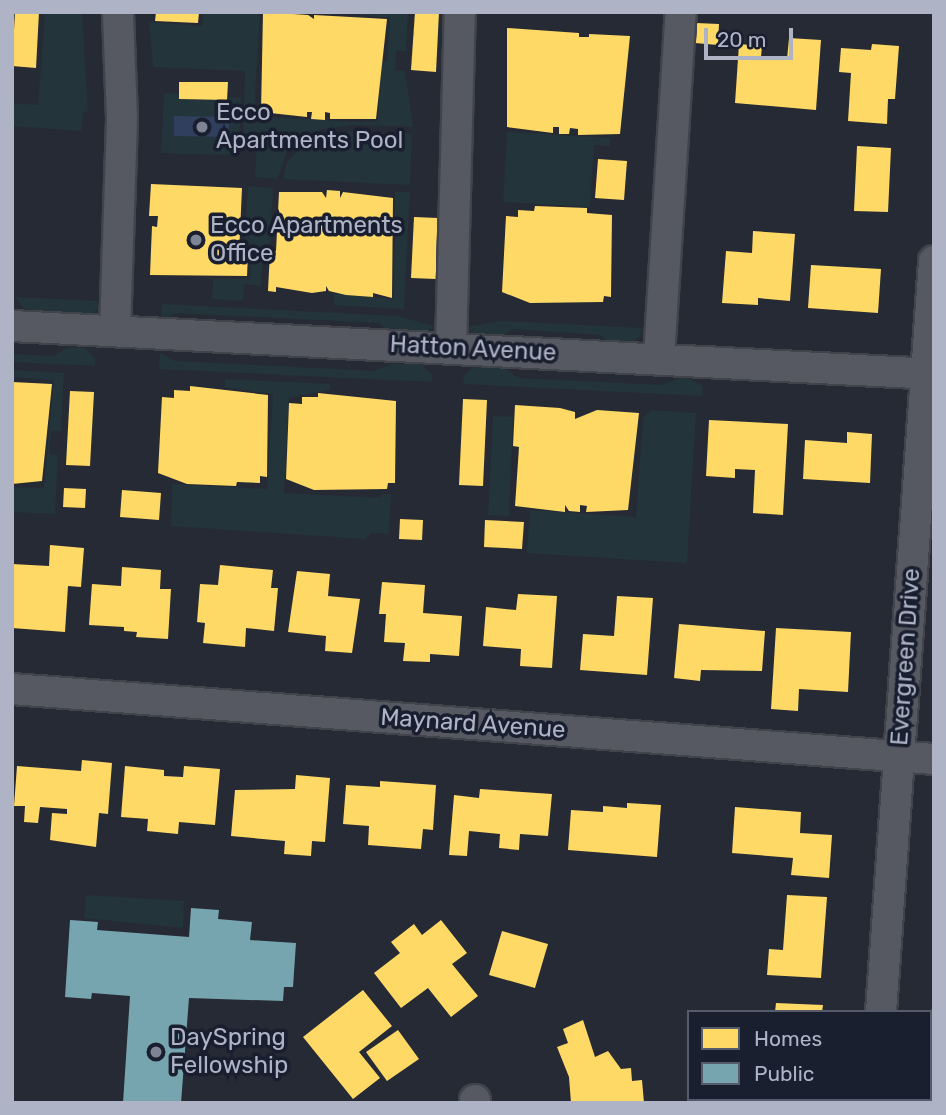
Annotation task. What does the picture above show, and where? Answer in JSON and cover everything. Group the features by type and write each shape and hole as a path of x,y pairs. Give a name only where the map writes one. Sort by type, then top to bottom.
{"street":[{"path":"116,331 122,118 118,12"},
{"path":"450,348 460,12"},
{"path":"659,357 681,12"},
{"name":"Evergreen Drive","path":"881,1010 930,373 934,261"},
{"name":"Hatton Avenue","path":"12,326 659,357 930,373"},
{"name":"Maynard Avenue","path":"12,689 934,759"}],"shaded area":[{"path":"45,12 82,12 88,112 83,112 81,131 12,126 12,103 38,105"},
{"path":"203,12 260,12 254,116 357,122 378,121 380,61 387,61 390,18 339,12 408,12 406,51 396,51 395,70 405,71 413,127 352,125 318,130 288,149 277,179 255,177 257,140 243,139 245,71 153,67 149,22 202,26"},
{"path":"164,93 179,94 179,99 241,97 239,148 226,155 161,153"},
{"path":"348,131 412,134 410,185 283,179 287,162 305,144"},
{"path":"507,132 610,138 610,146 594,145 590,207 503,202"},
{"path":"248,186 273,188 270,249 263,249 261,286 244,284 243,301 212,299 213,279 250,279 251,251 244,250"},
{"path":"395,192 410,192 404,309 334,305 334,293 394,299"},
{"path":"15,297 98,301 98,309 86,318 24,309"},
{"path":"162,304 397,316 434,326 423,335 389,331 379,323 176,313 161,321"},
{"path":"501,321 642,328 641,335 631,344 612,344 600,335 513,329 501,337 476,338 466,327"},
{"path":"69,347 85,348 95,358 95,366 12,362 12,354 53,356"},
{"path":"160,353 175,361 374,371 392,364 421,364 432,374 432,382 159,369"},
{"path":"474,366 504,368 518,378 662,385 685,376 703,386 702,396 463,384 464,376"},
{"path":"12,370 64,373 61,431 51,431 49,454 58,455 55,514 12,512 12,487 44,488 54,380 12,377"},
{"path":"225,379 330,384 330,390 289,398 284,493 381,498 381,494 391,494 389,534 371,533 365,539 171,526 172,484 267,489 273,394 225,387"},
{"path":"651,410 696,413 687,563 527,553 530,510 636,517 643,418"},
{"path":"493,416 513,417 509,516 488,515"},
{"path":"86,895 184,901 183,928 84,918"}],"water":[{"name":"Ecco Apartments Pool","path":"174,116 229,117 229,137 174,136"}],"building: Homes":[{"path":"15,12 39,12 36,68 12,66"},
{"path":"156,12 199,12 198,23 155,21"},
{"path":"263,12 308,15 314,19 314,15 387,19 376,119 330,119 330,113 325,112 325,120 311,119 312,112 307,112 307,117 261,112"},
{"path":"415,12 439,12 436,72 411,70"},
{"path":"696,23 719,24 718,45 695,43"},
{"path":"507,28 579,33 579,37 589,37 589,34 630,36 620,134 578,135 578,129 570,128 569,134 559,134 559,127 553,127 553,133 507,127"},
{"path":"789,38 821,40 816,110 735,103 739,44 762,46 761,57 787,59"},
{"path":"872,44 899,46 895,99 888,99 887,124 848,121 851,73 839,72 841,48 871,50"},
{"path":"179,82 228,82 227,100 179,99"},
{"path":"857,146 891,148 888,212 854,211"},
{"path":"598,159 627,161 624,200 595,198"},
{"name":"Ecco Apartments Office","path":"151,184 242,188 239,254 248,254 247,276 150,275 152,226 157,227 158,216 149,216"},
{"path":"327,190 340,191 340,198 343,192 393,198 392,298 373,293 373,297 346,295 329,291 326,286 326,291 312,293 276,287 276,292 268,291 270,251 276,251 279,192 322,192 326,198"},
{"path":"535,206 587,208 587,213 612,215 611,297 604,296 603,302 530,303 502,292 506,216 518,217 518,210 534,211"},
{"path":"414,217 438,218 436,279 411,278"},
{"path":"753,231 795,234 790,301 758,298 758,305 722,303 726,251 752,253"},
{"path":"811,265 881,269 878,313 808,308"},
{"path":"12,382 52,384 42,481 12,484"},
{"path":"190,386 268,395 267,477 260,476 260,483 237,482 236,486 187,484 158,473 162,397 174,398 174,390 190,391"},
{"path":"70,391 94,392 90,466 66,465"},
{"path":"318,393 396,401 395,483 388,483 387,489 314,490 286,479 289,403 302,404 302,397 318,397"},
{"path":"463,399 487,400 483,486 459,485"},
{"path":"515,405 560,408 575,412 575,419 597,410 639,413 628,510 586,512 587,506 580,505 580,512 569,511 565,505 565,512 515,506 519,447 513,446"},
{"path":"709,420 788,424 783,515 753,513 755,470 735,469 735,478 706,476"},
{"path":"847,432 872,434 870,483 803,479 805,440 847,443"},
{"path":"64,488 86,489 85,508 63,507"},
{"path":"122,490 161,493 159,520 120,517"},
{"path":"400,519 423,520 422,540 399,539"},
{"path":"485,520 524,522 522,549 484,547"},
{"path":"50,545 84,548 81,587 68,586 65,632 12,628 12,564 49,566"},
{"path":"220,565 273,570 271,588 278,588 274,631 246,628 245,647 203,643 205,623 197,622 200,584 218,585"},
{"path":"122,567 161,570 160,589 171,589 168,639 136,637 137,632 124,631 124,627 89,625 92,584 121,586"},
{"path":"297,571 330,574 328,596 360,599 352,653 325,651 326,636 288,632"},
{"path":"382,582 425,585 423,613 462,616 459,656 430,654 430,662 403,661 405,643 384,642 386,614 379,614"},
{"path":"518,594 557,596 552,668 520,666 521,649 483,646 486,607 516,610"},
{"path":"617,596 653,598 647,675 580,670 583,634 614,636"},
{"path":"679,624 765,631 762,671 701,670 700,681 674,678"},
{"path":"776,628 851,632 848,692 799,689 798,711 771,709"},
{"path":"82,760 112,763 108,814 99,813 96,847 50,840 52,813 67,814 67,809 40,807 38,823 24,822 25,806 14,806 17,766 81,771"},
{"path":"125,766 164,770 164,776 183,777 184,766 220,769 215,825 179,822 178,834 147,831 148,819 121,817"},
{"path":"296,775 330,778 325,842 312,841 311,856 284,854 285,841 231,836 235,790 295,789"},
{"path":"380,781 436,785 433,830 423,829 421,849 368,845 369,826 343,824 346,785 380,787"},
{"path":"480,789 552,794 548,836 520,834 519,850 499,848 500,834 469,831 467,856 449,855 454,795 479,798"},
{"path":"627,803 661,805 657,857 568,850 571,810 603,812 603,806 627,808"},
{"path":"735,807 801,812 800,833 832,835 829,878 791,875 793,858 732,853"},
{"path":"787,895 827,897 821,978 767,975 769,949 783,950"},
{"path":"441,920 467,953 452,964 478,996 451,1017 428,988 401,1008 374,973 400,953 391,942 414,924 422,935"},
{"path":"502,931 548,944 535,988 489,975"},
{"path":"363,990 392,1026 359,1052 380,1078 353,1099 303,1037"},
{"path":"776,1003 823,1005 822,1010 775,1010"},
{"path":"934,1007 934,1059 932,1058"},
{"path":"583,1020 595,1057 608,1051 621,1069 631,1068 632,1081 642,1080 644,1103 571,1103 569,1077 557,1047 568,1043 563,1029"},
{"path":"398,1030 419,1059 387,1081 366,1052"}],"building: Public":[{"name":"DaySpring Fellowship","path":"191,908 219,910 218,919 252,922 250,940 296,943 293,987 284,987 283,1001 189,998 181,1103 123,1103 130,996 92,993 91,999 65,997 70,920 98,922 97,930 189,937"}],"place":[{"name":"Ecco Apartments Pool","path":"202,127"},
{"name":"Ecco Apartments Office","path":"196,240"},
{"name":"DaySpring Fellowship","path":"156,1052"}]}
